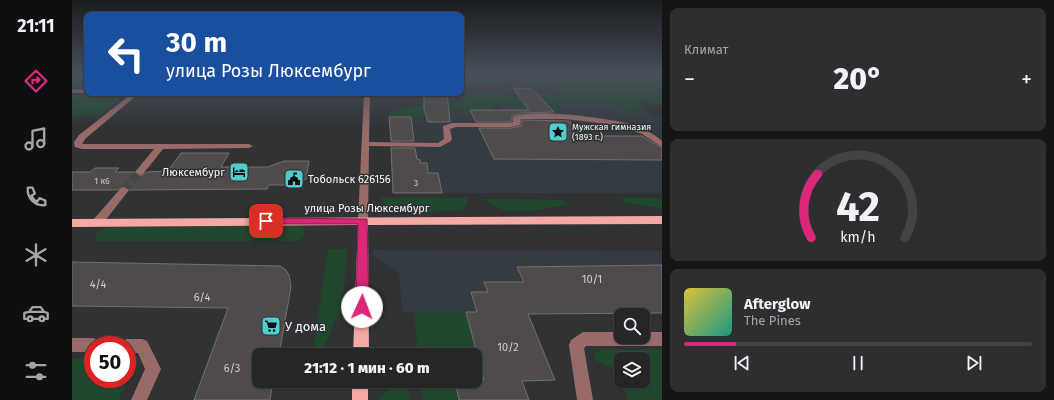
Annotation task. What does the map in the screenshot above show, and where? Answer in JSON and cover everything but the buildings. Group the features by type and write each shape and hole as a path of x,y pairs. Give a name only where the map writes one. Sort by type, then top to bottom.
{"main road":[{"name":"улица Розы Люксембург","path":"72,223 662,220"},
{"path":"361,348 363,221"},
{"path":"360,388 360,400"}],"street":[{"path":"132,96 82,137 78,142 78,145 82,147 249,146"},
{"path":"363,221 367,96"},
{"path":"365,144 440,145 448,139 446,128 455,125 511,125 517,123 516,119 519,117 577,117 639,129 662,145"},
{"path":"140,172 161,146"},
{"path":"97,222 124,190"},
{"path":"585,400 576,345 583,339 662,339"},
{"path":"72,345 84,345"},
{"path":"136,346 142,346 153,369 139,400"}],"shaded area":[{"path":"626,94 652,116 662,117 662,193 393,193 389,117 426,118 424,111 501,110 497,104 546,103 539,95"},
{"path":"373,250 662,251 662,265 518,267 528,291 485,283 488,292 471,292 477,312 402,312 399,273 373,255"}],"green space":[{"path":"560,92 662,92 662,105 640,100 636,107 641,111 630,112 615,105 561,101 556,103 562,108 546,110 497,104 491,110 425,111 426,118 389,117 390,113 404,108 423,105 429,107 461,101 468,95 496,94 542,99 539,95 561,95"},
{"path":"72,95 116,96 120,99 101,115 72,116"},
{"path":"379,198 467,198 467,204 462,209 458,210 416,212 395,208 386,204"},
{"path":"621,198 662,198 662,208 626,203"},
{"path":"485,199 563,200 567,205 535,210 513,211 502,210 493,206"},
{"path":"301,225 305,229 304,235 299,241 97,241 94,236 106,227"},
{"path":"328,249 347,249 343,302 324,348 313,348"},
{"path":"414,312 466,312 476,348 417,348"},
{"path":"601,350 662,350 662,400 628,400 625,388 650,388 650,352 614,352 614,368 594,360 594,354"},
{"path":"72,359 84,359 84,388 124,388 118,400 72,400"},
{"path":"392,388 409,388 410,400 379,400 382,395"},
{"path":"422,388 456,388 459,400 423,400"}],"tunnel":[{"path":"124,190 140,172"}],"place":[{"name":"Мужская гимназия (1893 г.)","path":"558,132"},
{"name":"Люксембург","path":"239,172"},
{"name":"Тобольск 626156","path":"294,179"},
{"name":"У дома","path":"271,326"}],"route":[{"path":"266,221 363,221 364,244 362,307"}]}
